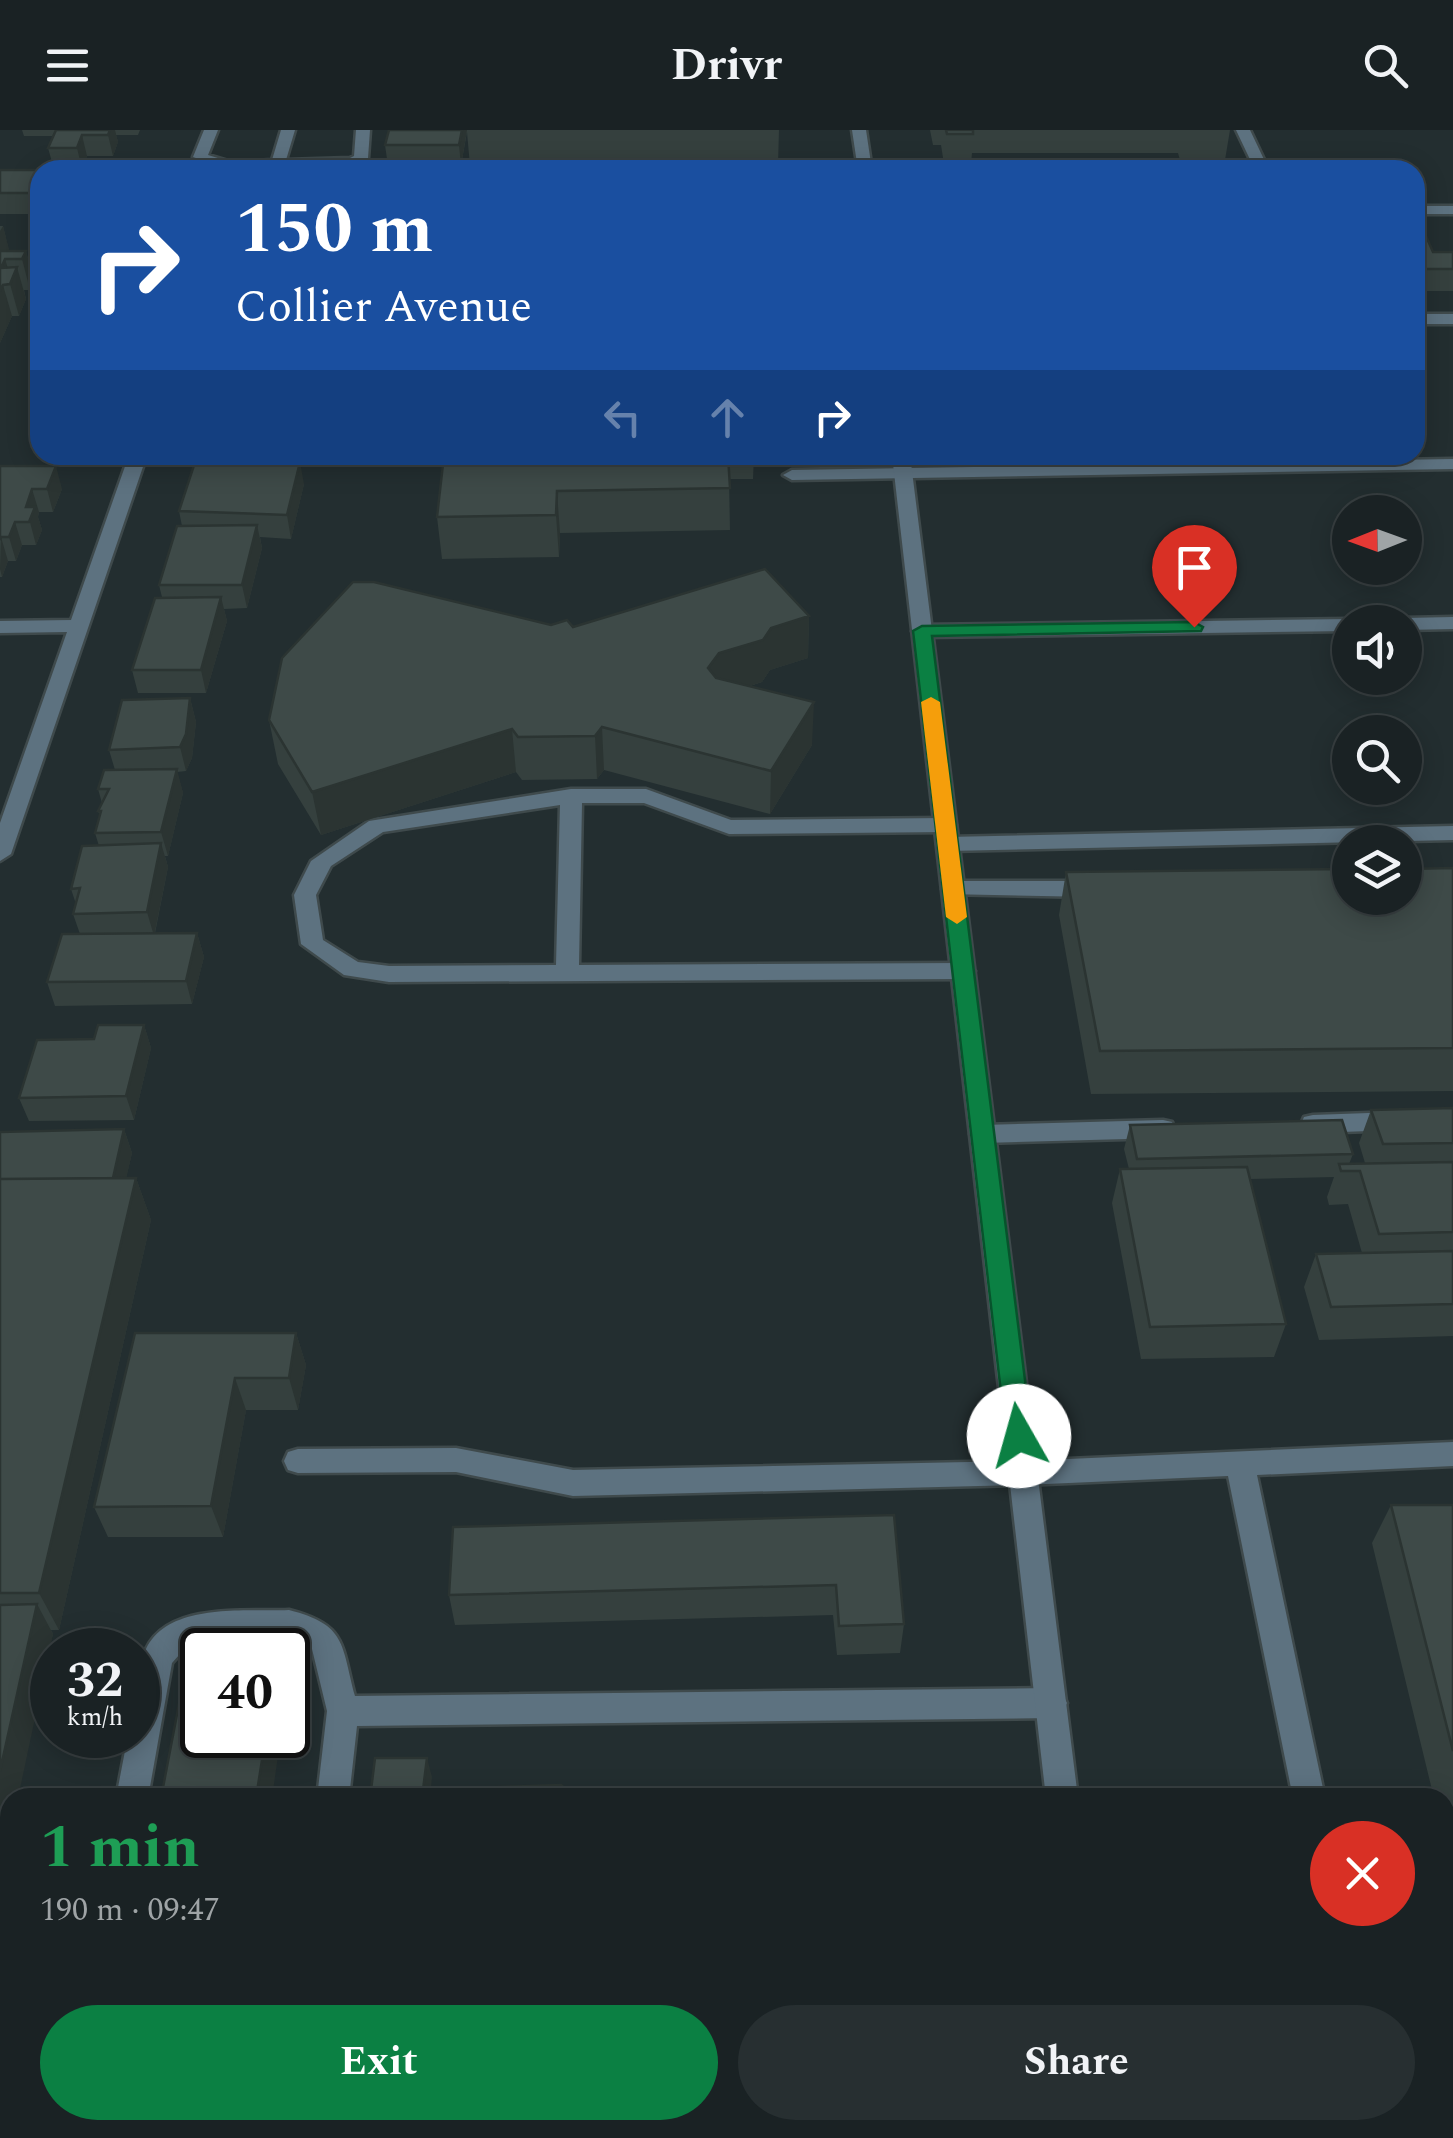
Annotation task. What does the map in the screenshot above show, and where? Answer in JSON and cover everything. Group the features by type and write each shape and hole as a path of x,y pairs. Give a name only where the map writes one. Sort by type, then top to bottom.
{"street":[{"path":"205,160 200,157 211,130"},
{"path":"279,160 288,130"},
{"path":"356,160 361,158 363,130"},
{"path":"860,130 864,160"},
{"path":"1243,130 1257,160"},
{"path":"1425,210 1453,210"},
{"path":"1425,320 1453,319"},
{"path":"1425,464 1453,464"},
{"path":"0,854 135,465"},
{"path":"792,475 892,465"},
{"path":"902,465 1061,1788"},
{"path":"1422,624 1453,623"},
{"path":"922,631 1332,625"},
{"path":"0,627 79,626"},
{"path":"567,973 571,796"},
{"path":"964,971 390,974 352,969 312,944 305,894 322,862 377,826 571,796 646,796 729,827 946,835 1453,833"},
{"path":"953,890 1116,888"},
{"path":"1296,1124 1453,1119"},
{"path":"983,1134 1179,1128"},
{"path":"298,1461 456,1460 573,1483 1024,1473 1453,1454"},
{"path":"1240,1464 1308,1788"},
{"path":"134,1788 158,1657 177,1635 204,1627 289,1624 308,1629 324,1641 344,1711 334,1788"},
{"path":"344,1711 1050,1702"}],"building":[{"path":"56,130 110,130 108,135 82,135 77,148 48,148"},
{"path":"389,130 462,130 459,145 385,145"},
{"path":"946,130 973,130 973,134 947,134"},
{"path":"0,170 30,170 30,193 0,193"},
{"path":"1425,236 1433,252 1453,252 1453,269 1425,269"},
{"path":"0,251 26,251 22,259 5,259 1,268 17,267 10,284 3,285 0,291"},
{"path":"194,465 299,465 287,515 179,511"},
{"path":"443,465 729,465 730,488 557,491 556,515 437,517"},
{"path":"0,466 56,466 47,489 32,489 26,507 35,507 29,522 15,522 9,537 0,540"},
{"path":"257,525 242,585 159,585 177,526"},
{"path":"765,569 809,616 771,628 763,640 719,653 708,668 716,678 814,702 771,771 602,727 595,736 518,737 512,729 312,792 269,720 282,658 353,582 374,582 551,625 567,620 573,627"},
{"path":"221,597 201,670 132,670 155,598"},
{"path":"190,698 186,734 180,747 109,750 122,700"},
{"path":"177,769 161,832 95,833 98,811 109,789 98,789 104,770"},
{"path":"161,843 147,912 73,914 80,888 71,889 82,846"},
{"path":"1453,868 1453,1048 1100,1051 1066,872 1332,869 1332,915 1422,915 1422,869"},
{"path":"197,933 186,981 47,982 62,934"},
{"path":"98,1025 144,1025 126,1096 19,1098 37,1040 94,1039"},
{"path":"1453,1108 1453,1143 1383,1144 1371,1110"},
{"path":"1342,1120 1353,1154 1137,1159 1130,1125"},
{"path":"124,1129 113,1178 0,1179 0,1132"},
{"path":"1453,1162 1453,1232 1379,1234 1360,1171 1341,1171 1339,1164"},
{"path":"1247,1167 1286,1324 1150,1327 1120,1169"},
{"path":"136,1178 39,1593 0,1593 0,1179"},
{"path":"1453,1251 1453,1304 1331,1307 1316,1254"},
{"path":"135,1333 296,1333 289,1378 235,1378 211,1506 94,1507"},
{"path":"1391,1505 1453,1505 1453,1751"},
{"path":"894,1515 904,1624 839,1626 836,1585 449,1595 453,1527"},
{"path":"37,1604 0,1771 0,1605"},
{"path":"180,1698 180,1758 262,1758 258,1788 163,1788"},
{"path":"375,1758 427,1758 423,1788 371,1788"},
{"path":"561,1785 564,1788 470,1788"}],"slow traffic":[{"path":"931,702 957,917"}],"route":[{"path":"1019,1436 922,631 1194,627"}]}
